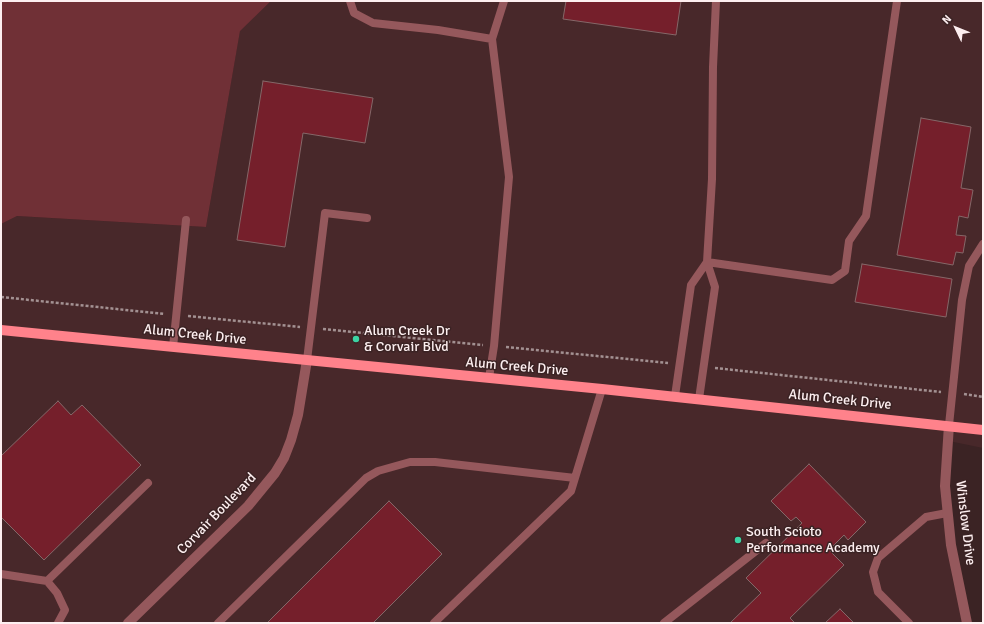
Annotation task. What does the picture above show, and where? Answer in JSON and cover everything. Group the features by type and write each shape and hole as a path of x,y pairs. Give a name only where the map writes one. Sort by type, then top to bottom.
{"main road":[{"name":"Alum Creek Drive","path":"1,330 602,388 949,425 983,430"}],"street":[{"name":"Corvair Boulevard","path":"128,623 248,506 275,473 284,458 296,421 307,360"},
{"name":"Winslow Drive","path":"949,425 945,486 951,545 967,623"}],"lane":[{"path":"350,1 354,13 373,23 438,30 492,39"},
{"path":"489,378 494,346 509,177 492,39 504,1"},
{"path":"699,399 716,287 707,262 712,179 713,67 716,1"},
{"path":"707,262 832,280 845,271 849,241 866,216 897,1"},
{"path":"307,360 325,213 367,218"},
{"path":"173,347 186,220"},
{"path":"949,425 962,300 969,266 983,244"},
{"path":"675,396 691,285 707,262"},
{"path":"434,623 571,491 602,388"},
{"path":"218,623 366,478 378,471 410,462 435,462 575,478"},
{"path":"47,581 148,483"},
{"path":"909,623 878,592 873,572 878,558 926,517 948,513"},
{"path":"664,623 766,543"},
{"path":"1,574 47,581 65,610 58,623"}],"shaded area":[{"path":"1,1 271,1 240,31 206,227 17,216 1,224"},
{"path":"271,1 983,1 983,448 944,440 952,577 964,623 1,623 1,224 17,216 206,227 240,30"}],"building":[{"path":"566,1 681,1 676,35 563,19"},
{"path":"263,81 373,98 365,143 303,133 285,247 237,240"},
{"path":"921,118 971,127 961,188 973,190 968,218 959,216 956,235 966,236 963,253 956,252 953,265 897,255"},
{"path":"862,264 952,279 946,317 855,302"},
{"path":"58,401 71,415 82,405 141,465 44,560 1,517 1,456"},
{"path":"809,464 866,522 848,540 844,535 829,550 844,565 790,618 795,623 730,623 761,593 746,578 802,523 796,517 791,521 771,501"},
{"path":"389,501 442,554 373,623 267,623"},
{"path":"840,609 854,623 825,623"}],"place":[{"name":"Alum Creek Dr & Corvair Blvd","path":"356,339"},
{"name":"South Scioto Performance Academy","path":"738,540"}]}
